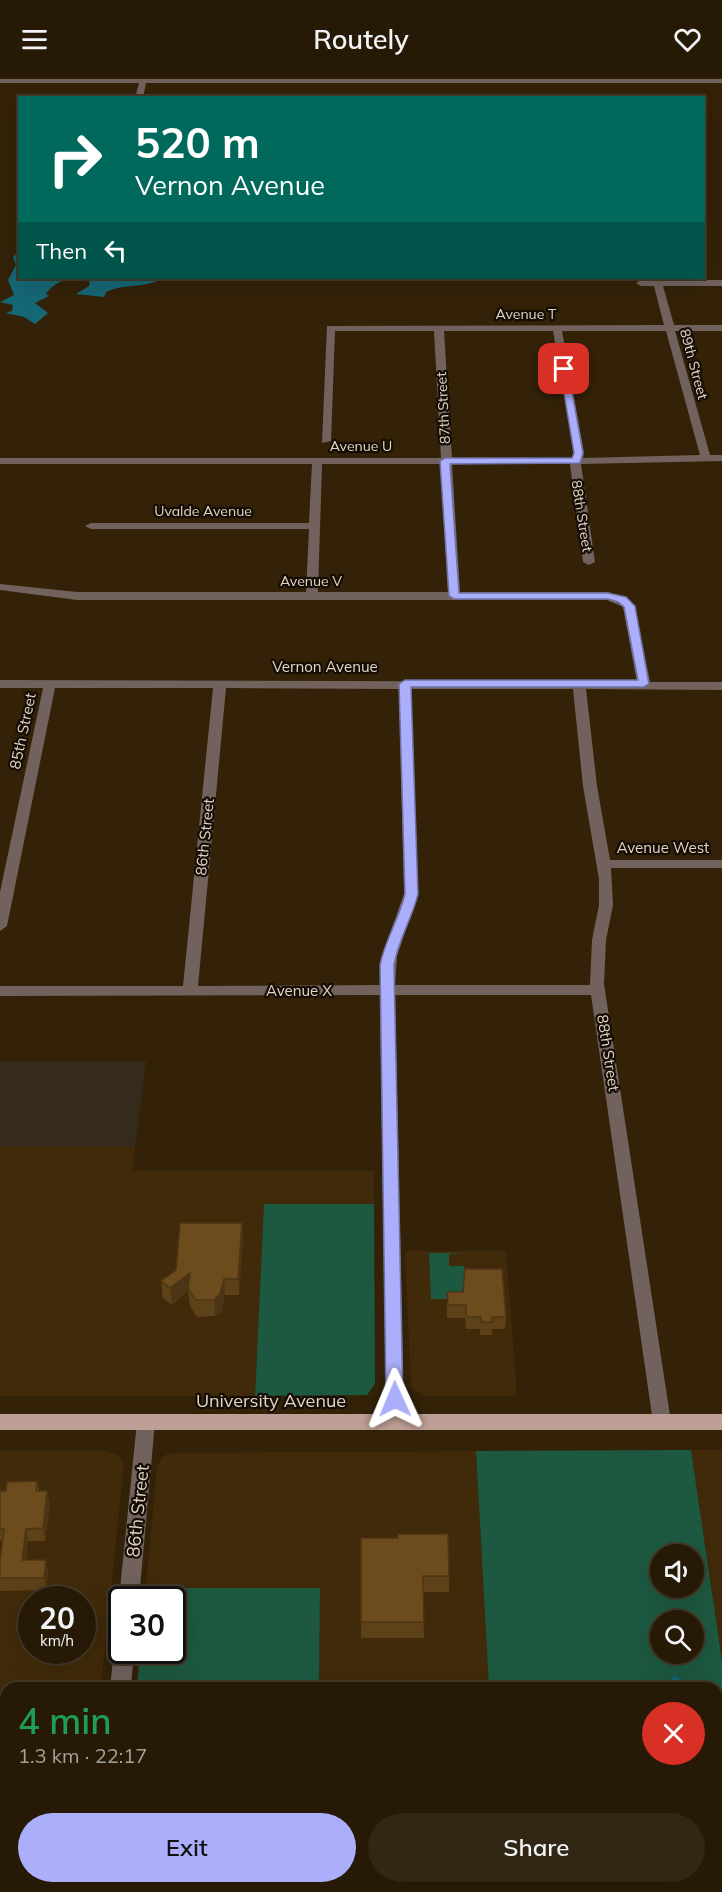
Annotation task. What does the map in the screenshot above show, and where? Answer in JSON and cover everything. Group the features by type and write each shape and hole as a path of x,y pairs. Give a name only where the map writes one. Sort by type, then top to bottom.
{"main road":[{"name":"University Avenue","path":"0,1422 722,1422"}],"street":[{"path":"139,96 143,80"},
{"path":"0,81 722,81"},
{"path":"641,283 657,280 722,283"},
{"name":"89th Street","path":"657,280 706,458"},
{"name":"Avenue T","path":"326,441 330,328 722,328"},
{"name":"87th Street","path":"439,328 454,596"},
{"name":"88th Street","path":"557,328 579,453 574,468 589,562"},
{"name":"Avenue U","path":"0,461 576,461 722,458"},
{"path":"312,596 317,461"},
{"name":"Uvalde Avenue","path":"91,526 315,526"},
{"name":"Avenue V","path":"0,587 77,596 608,596 622,600 629,606 644,684"},
{"name":"Vernon Avenue","path":"0,684 722,686"},
{"name":"85th Street","path":"0,926 50,684"},
{"name":"86th Street","path":"190,990 220,684"},
{"path":"395,1422 387,965 391,943 408,909 411,894 405,684"},
{"name":"88th Street","path":"579,684 590,786 603,864 606,905 599,940 598,990 662,1422"},
{"name":"Avenue West","path":"603,864 722,864"},
{"name":"Avenue X","path":"0,991 598,990"},
{"name":"86th Street","path":"130,1586 147,1422"},
{"path":"121,1682 123,1664"}],"shaded area":[{"path":"0,1061 146,1061 135,1147 0,1147"},
{"path":"0,1147 135,1147 133,1171 374,1171 374,1204 264,1204 255,1396 0,1396"},
{"path":"405,1251 506,1251 517,1396 425,1396 411,1388"},
{"path":"691,1450 722,1450 722,1661"},
{"path":"0,1451 107,1451 118,1455 124,1463 111,1586 108,1586 108,1619 102,1682 0,1682"},
{"path":"476,1451 489,1682 319,1682 320,1588 146,1586 157,1466 162,1457 169,1453"}],"green space":[{"path":"264,1204 374,1204 375,1384 367,1395 255,1396"},
{"path":"429,1253 463,1253 449,1254 449,1266 464,1266 465,1294 462,1299 431,1299"},
{"path":"691,1450 722,1661 722,1682 489,1682 476,1451"},
{"path":"186,1588 320,1588 319,1682 137,1682 139,1664 186,1664"}],"water":[{"path":"18,253 18,279 66,279 50,289 46,294 49,296 35,303 48,313 35,324 24,317 6,313 12,311 13,305 0,302 14,295 8,280 16,265 13,257"},
{"path":"84,279 161,279 149,284 113,289 106,292 104,297 76,294 89,286 90,282"}],"building":[{"path":"180,1223 242,1223 238,1279 224,1279 220,1294 214,1300 196,1300 188,1289 190,1273 170,1288 161,1281 176,1270"},
{"path":"465,1269 502,1269 506,1317 492,1317 493,1322 481,1322 481,1317 466,1317 466,1305 448,1305 447,1292 463,1292"},
{"path":"37,1481 36,1491 47,1491 43,1528 26,1529 22,1560 46,1560 44,1578 0,1578 4,1529 0,1529 0,1491 6,1491 7,1482"},
{"path":"398,1534 448,1534 449,1576 423,1576 424,1622 361,1622 361,1538 398,1538"}],"waterway":[{"path":"675,1679 679,1682"}],"route":[{"path":"395,1399 387,965 391,943 408,909 411,894 405,684 644,684 629,606 622,600 608,596 454,596 445,461 576,461 579,453 564,369"}]}
